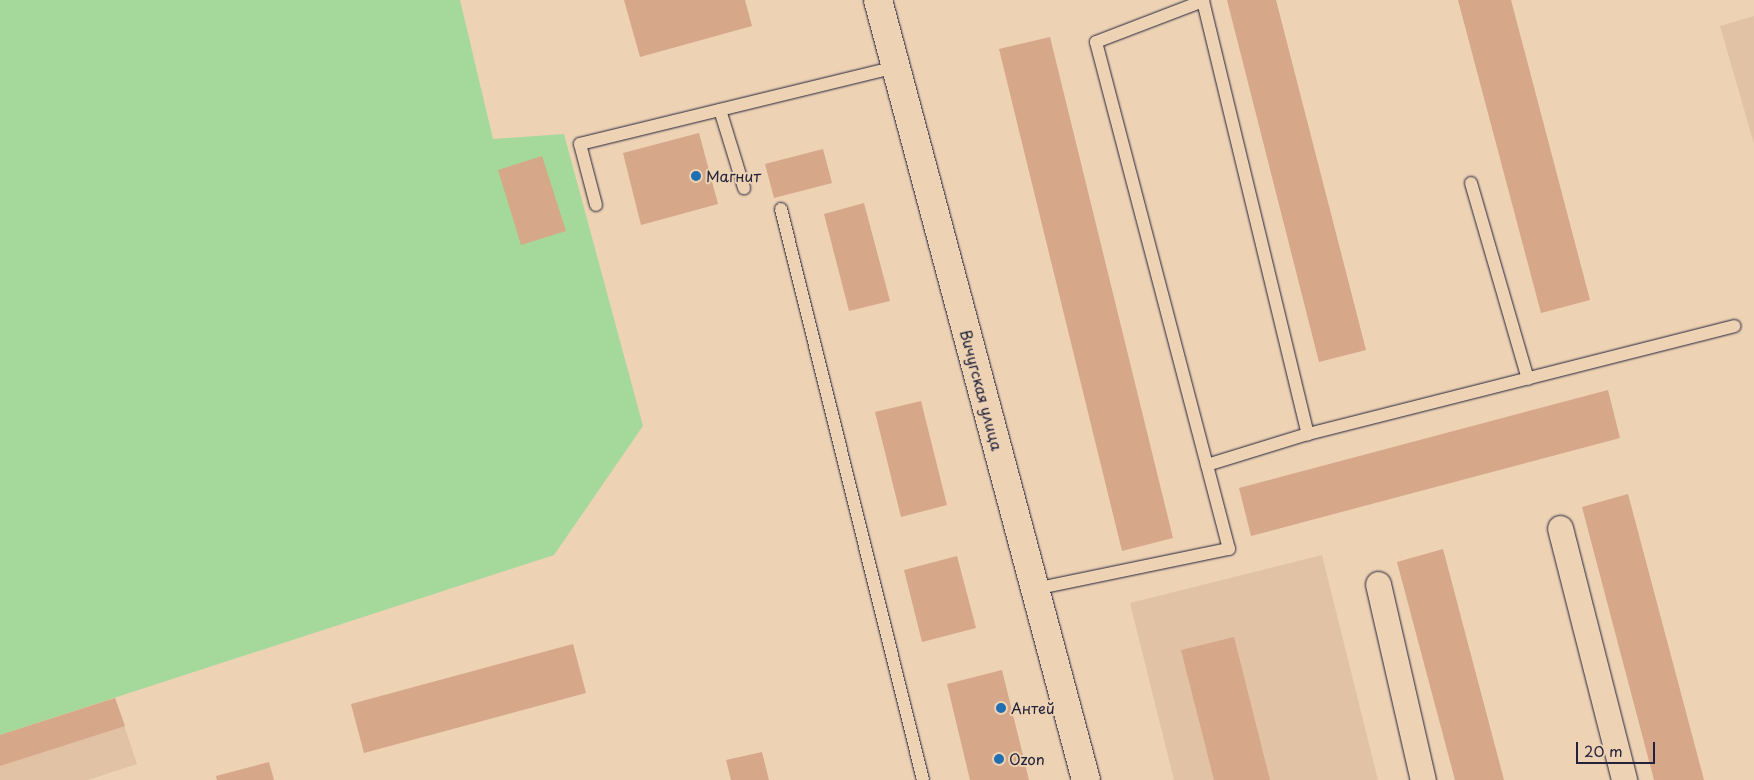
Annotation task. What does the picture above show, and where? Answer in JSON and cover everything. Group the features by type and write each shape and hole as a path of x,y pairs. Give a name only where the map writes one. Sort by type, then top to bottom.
{"main road":[{"name":"Вичугская улица","path":"878,0 1086,780"}],"street":[{"path":"1560,528 1624,780"},
{"path":"1378,584 1423,780"}],"lane":[{"path":"1035,590 1229,549 1096,42 1203,1 1308,434"},
{"path":"596,205 580,144 895,67"},
{"path":"720,110 744,188"},
{"path":"1471,183 1528,379"},
{"path":"781,209 922,780"},
{"path":"1207,465 1308,434 1735,326"}],"shaded area":[{"path":"1754,16 1754,144 1720,26"},
{"path":"1322,555 1378,780 1174,780 1130,603"},
{"path":"115,698 137,764 88,780 0,780 0,735"}],"green space":[{"path":"0,0 460,0 493,139 564,134 643,426 554,555 0,735"}],"building":[{"path":"624,0 745,0 752,26 640,57"},
{"path":"1227,0 1276,0 1366,350 1319,362"},
{"path":"1458,0 1511,0 1590,300 1541,313"},
{"path":"1050,37 1173,538 1122,551 999,49"},
{"path":"699,133 718,204 641,225 623,153"},
{"path":"823,149 832,183 774,198 765,164"},
{"path":"542,156 566,231 521,245 498,170"},
{"path":"864,203 890,301 849,311 824,214"},
{"path":"1608,390 1620,438 1251,536 1239,488"},
{"path":"921,401 947,505 901,517 875,412"},
{"path":"1628,494 1704,780 1654,780 1582,507"},
{"path":"1443,549 1504,780 1455,780 1397,562"},
{"path":"957,556 976,628 922,642 904,570"},
{"path":"1234,637 1270,780 1214,780 1181,650"},
{"path":"573,644 586,693 364,753 351,704"},
{"path":"1002,670 1029,780 970,780 947,684"},
{"path":"115,698 125,726 0,766 0,735"},
{"path":"762,752 769,780 731,780 726,760"},
{"path":"269,762 274,780 217,780 216,776"}],"place":[{"name":"Магнит","path":"696,176"},
{"name":"Антей","path":"1001,708"},
{"name":"Ozon","path":"999,759"}]}
